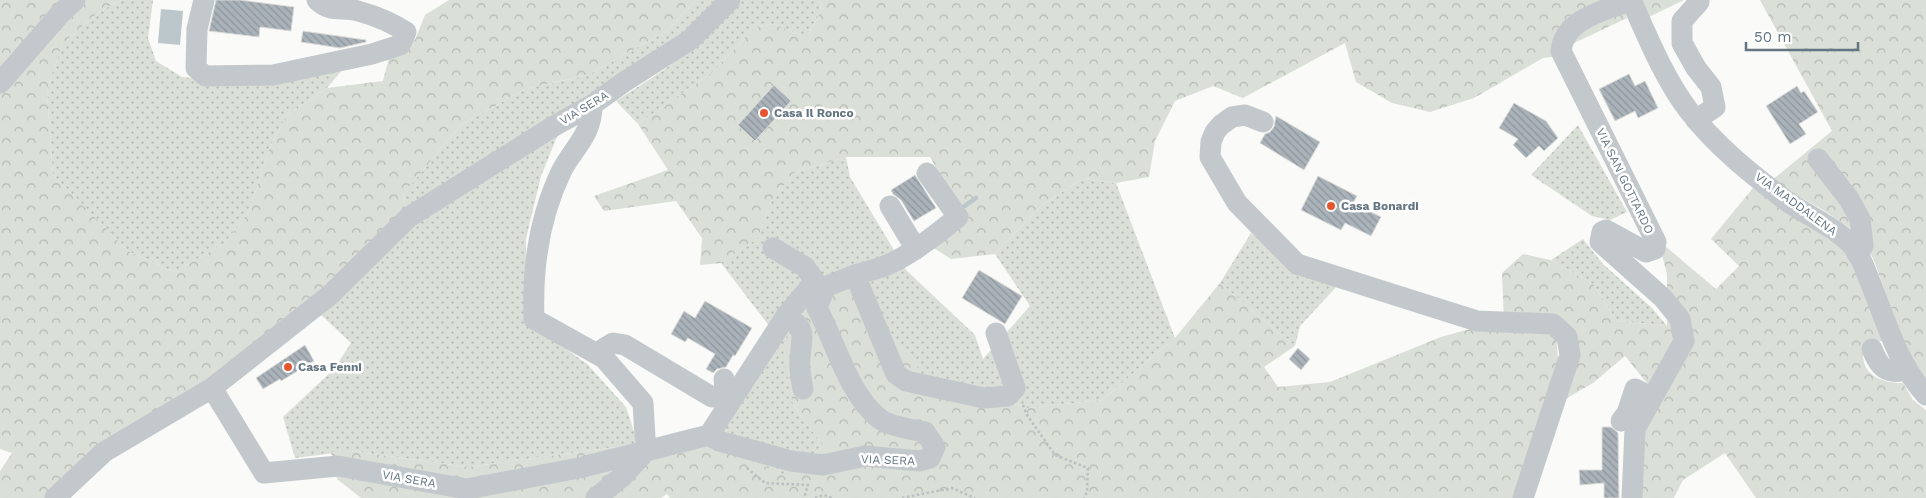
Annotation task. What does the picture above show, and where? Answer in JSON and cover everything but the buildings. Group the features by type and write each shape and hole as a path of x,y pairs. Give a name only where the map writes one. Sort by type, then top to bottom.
{"street":[{"path":"0,83 74,0"},
{"path":"204,0 197,29 196,68 205,76 273,75 372,54 400,45 406,32 391,22 356,10 326,8 317,0"},
{"name":"VIA SERA","path":"55,498 104,452 218,390 330,295 409,217 554,126 592,106 624,82 690,40 730,0"},
{"name":"VIA MADDALENA","path":"1631,0 1666,75 1696,120 1721,146 1786,201 1836,233 1854,247 1907,370 1916,385 1926,395"},
{"name":"VIA SAN GOTTARDO","path":"1631,0 1588,16 1568,30 1562,40 1561,51 1656,242 1654,249 1646,252 1606,230 1602,232 1600,242 1663,298 1680,319 1684,341 1651,397 1635,429 1632,498"},
{"path":"1696,120 1715,107 1711,87 1696,68 1682,42 1682,21 1699,2"},
{"path":"592,106 585,136 563,169 548,203 540,232 533,294 534,319 604,358 643,403 645,444 622,476 596,498"},
{"path":"1263,122 1245,115 1232,117 1215,132 1211,142 1210,158 1237,203 1297,264 1476,322 1553,324 1567,337 1570,355 1523,498"},
{"path":"1818,159 1849,199 1860,219 1863,246 1857,254"},
{"name":"VIA SERA","path":"218,390 264,473 338,466 467,489 474,492 579,468 645,444 719,441 791,461 823,465 865,456 920,461 930,458 935,447 925,432 881,420 862,401 817,308 825,287 855,275 884,267 913,244 934,237 954,211 927,173"},
{"path":"890,206 913,244"},
{"path":"708,440 786,316 815,281 805,267 773,248"},
{"path":"855,275 864,292 896,374 906,381 984,398 1008,396 1015,388 996,333"},
{"path":"786,316 797,323 803,335 800,358 803,389"},
{"path":"604,358 604,349 612,343 625,345 712,397 719,397 725,389 724,379"},
{"path":"1872,349 1876,361 1882,367 1898,372 1907,370"},
{"path":"1621,421 1627,413 1635,389 1651,397"}],"path":[{"path":"1027,415 1055,456 1088,468 1087,492 1084,498"},
{"path":"744,466 765,483 808,485 804,498"},
{"path":"902,498 952,488 975,498"},
{"path":"815,498 824,494 832,498"}],"green space":[{"path":"0,0 122,0 100,11 62,44 47,91 53,175 128,251 174,272 225,243 249,212 269,149 286,116 327,88 383,81 390,53 415,40 425,15 449,0 697,0 665,32 588,75 525,89 461,125 403,194 405,212 326,292 46,498 0,498 0,471 12,453 0,449"},
{"path":"122,0 153,0 148,38 156,61 182,77 249,84 348,63 327,88 286,116 269,149 249,212 225,243 174,272 128,251 53,175 47,91 62,44 100,11"},
{"path":"697,0 719,0 667,48 405,212 403,194 461,125 525,89 588,75 665,32"},
{"path":"741,0 820,0 821,11 807,38 774,24 754,28 713,72 638,124 616,101 683,56 714,30"},
{"path":"820,0 1620,0 1627,18 1570,45 1560,56 1543,58 1474,98 1430,112 1392,103 1356,82 1345,43 1243,98 1213,86 1175,101 1155,141 1149,177 1116,183 1082,179 1041,206 995,254 951,259 929,245 956,202 930,157 846,157 793,173 770,203 758,238 721,263 700,265 702,238 676,201 604,211 594,196 668,170 638,124 713,72 754,28 774,24 807,38 821,11"},
{"path":"1642,0 1684,0 1649,17"},
{"path":"1760,0 1926,0 1926,382 1912,360 1873,258 1855,232 1823,210 1771,181 1832,131"},
{"path":"1578,125 1627,212 1610,220 1592,216 1531,175"},
{"path":"559,132 541,176 526,239 526,320 587,364 626,407 638,444 468,467 351,451 295,458 283,417 334,369 351,343 317,311 412,221"},
{"path":"846,157 850,177 906,270 975,335 983,359 1030,306 995,254 1041,206 1082,179 1116,183 1175,338 1102,400 1028,408 920,377 793,405 824,447 782,475 708,443 773,331 721,263 758,238 770,203 793,173"},
{"path":"1753,188 1846,251 1885,341 1876,341 1863,356 1867,369 1871,374 1882,380 1903,383 1913,400 1926,410 1926,498 1756,498 1725,453 1683,480 1674,498 1635,498 1638,437 1659,391 1646,382 1625,356 1593,383 1562,401 1569,334 1504,321 1502,273 1523,254 1551,260 1593,284 1617,321 1667,326 1667,274 1658,240 1716,289 1739,266 1711,239"},
{"path":"1251,233 1298,270 1337,286 1300,326 1295,346 1220,283"},
{"path":"1583,239 1603,264 1652,308 1667,326 1617,321 1593,284 1551,260"},
{"path":"854,277 878,327 915,356 920,377 1028,408 1102,400 1175,338 1220,283 1295,346 1264,367 1278,387 1330,382 1441,337 1477,327 1556,335 1559,370 1518,498 670,498 667,494 661,498 361,498 337,479 331,452 351,451 468,467 638,444 708,443 782,474 824,447 793,405 783,355 792,320 796,311"}],"shaded area":[{"path":"161,9 183,11 180,45 158,43"}],"waterway":[{"path":"959,210 976,198"}],"place":[{"name":"Casa Il Ronco","path":"764,113"},
{"name":"Casa Bonardi","path":"1331,206"},
{"name":"Casa Fenni","path":"288,367"}]}
